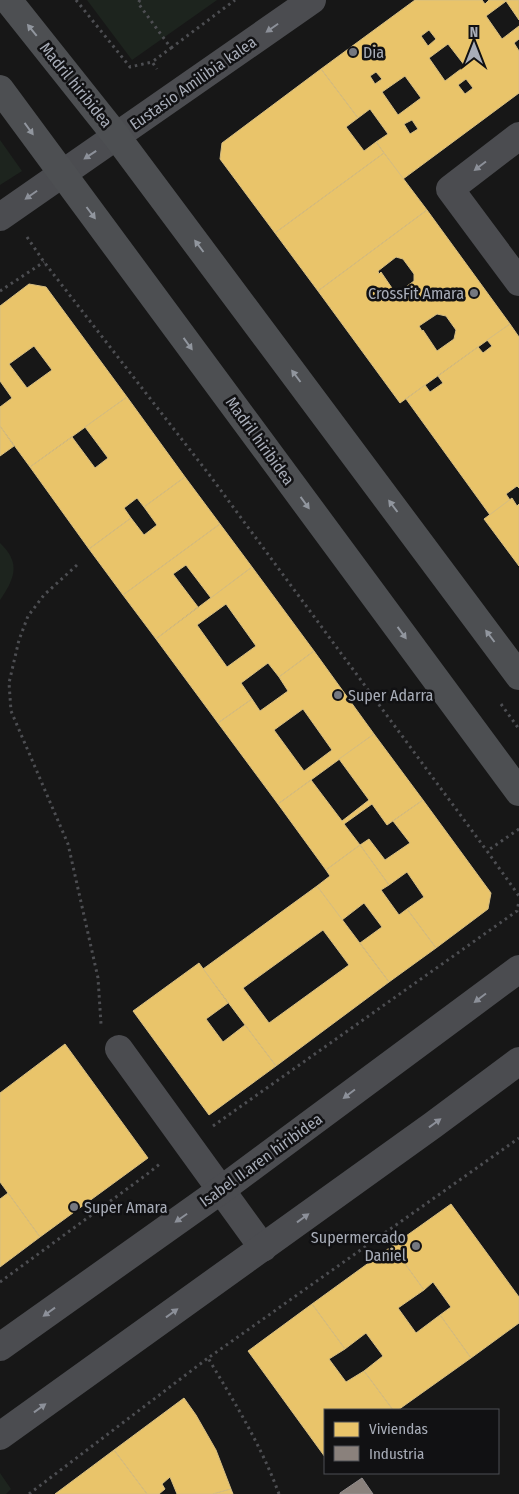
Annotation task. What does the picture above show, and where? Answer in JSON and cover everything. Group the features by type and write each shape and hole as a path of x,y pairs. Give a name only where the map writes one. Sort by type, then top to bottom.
{"main road":[{"name":"Madril hiribidea","path":"8,0 117,136 519,676"},
{"name":"Madril hiribidea","path":"0,89 519,792"}],"street":[{"name":"Eustasio Amilibia kalea","path":"5,214 312,0"},
{"path":"519,136 450,189 519,282"},
{"name":"Isabel II.aren hiribidea","path":"0,1347 221,1190 519,969"},
{"path":"119,1049 262,1248"},
{"path":"0,1436 433,1125 519,1061"}],"path":[{"path":"76,0 130,67 152,62 235,0"},
{"path":"139,1 171,48"},
{"path":"152,62 176,95"},
{"path":"5,214 208,473 519,896"},
{"path":"0,291 44,262"},
{"path":"77,565 44,595 28,616 19,640 9,683 10,711 68,844 98,978"},
{"path":"487,851 519,829"},
{"path":"234,1112 517,911 519,902"},
{"path":"29,1494 208,1358 519,1138"},
{"path":"0,1282 146,1175"},
{"path":"208,1358 254,1435 279,1494"}],"shaded area":[{"path":"87,0 217,0 132,60"},
{"path":"0,140 22,171 0,185"},
{"path":"0,543 11,557 14,571 9,585 0,600"},
{"path":"0,1473 11,1489 6,1494 0,1494"}],"building: Viviendas":[{"path":"415,0 482,0 485,4 489,0 504,0 505,2 486,16 502,39 519,26 519,39 514,43 519,51 519,93 403,179 376,142 388,134 370,109 358,118 321,69","holes":["429,30 436,39 428,46 421,36","448,44 465,66 445,81 429,58","376,72 382,79 375,84 370,76","405,76 421,98 398,115 382,92","466,79 473,88 465,94 458,85","412,120 418,129 410,134 404,124"]},
{"path":"504,0 519,0 519,20 506,1"},
{"path":"321,69 358,118 346,127 364,151 376,142 384,153 275,233 220,159 222,143"},
{"path":"384,153 427,210 318,291 275,233"},
{"path":"427,210 510,324 400,403 318,291","holes":["396,257 403,259 414,274 414,281 396,294 381,272 379,274 378,271","437,314 446,316 456,330 454,339 437,351 419,326"]},
{"path":"29,284 46,287 127,397 30,467 0,426 0,407 12,398 0,381 0,306","holes":["34,346 52,370 27,388 9,364"]},
{"path":"510,324 519,337 519,488 517,486 506,494 510,500 490,515 406,399 425,385 430,392 443,383 438,376 478,347 483,353 492,346 487,340"},
{"path":"127,397 185,477 144,507 137,498 124,508 131,518 89,549 30,467 72,437 95,468 108,458 85,427"},
{"path":"0,426 14,446 0,456"},
{"path":"185,477 220,524 123,595 89,549 131,518 144,535 157,525 144,507"},
{"path":"512,498 517,506 519,504 519,566 484,519"},
{"path":"220,524 252,567 211,598 186,565 173,574 198,607 156,639 123,595"},
{"path":"252,567 314,651 279,677 268,663 241,683 252,699 218,723 156,639","holes":["226,604 256,646 227,667 197,625"]},
{"path":"314,651 374,734 278,804 218,723 252,699 260,711 288,691 279,677","holes":["303,709 332,750 304,771 274,730"]},
{"path":"374,734 423,800 387,825 372,804 344,824 360,845 326,870 278,804 311,780 342,821 369,800 339,759"},
{"path":"423,800 491,893 488,909 436,948 407,909 424,897 407,872 389,885 360,845 369,839 385,860 410,843 393,821"},
{"path":"360,845 389,885 381,890 399,915 407,909 436,948 389,982 360,943 382,927 364,903 342,920 317,886 330,876 326,870"},
{"path":"317,886 389,982 276,1066 203,969","holes":["323,930 349,965 269,1023 243,988"]},
{"path":"199,963 228,1003 206,1019 223,1042 245,1025 276,1066 209,1115 133,1011"},
{"path":"65,1044 148,1158 40,1237 0,1182 0,1093"},
{"path":"8,1193 40,1237 0,1267 0,1199"},
{"path":"451,1204 519,1297 519,1323 471,1358 440,1315 451,1307 433,1282 424,1290 392,1246"},
{"path":"392,1246 424,1290 398,1308 416,1333 440,1315 471,1358 399,1409 392,1409 364,1371 383,1356 366,1333 345,1349 312,1304"},
{"path":"312,1304 345,1349 329,1359 346,1382 364,1371 392,1409 324,1409 324,1456 248,1351"},
{"path":"184,1398 216,1450 231,1489 213,1494 177,1494 170,1477 162,1484 165,1489 159,1494 147,1494 114,1450"},
{"path":"114,1450 147,1494 55,1494"},
{"path":"231,1489 233,1494 213,1494"}],"building: Industria":[{"path":"362,1478 373,1494 340,1494 340,1493"}],"place":[{"name":"Dia","path":"353,52"},
{"name":"CrossFit Amara","path":"474,293"},
{"name":"Super Adarra","path":"338,695"},
{"name":"Super Amara","path":"74,1207"},
{"name":"Supermercado Daniel","path":"416,1246"}]}
